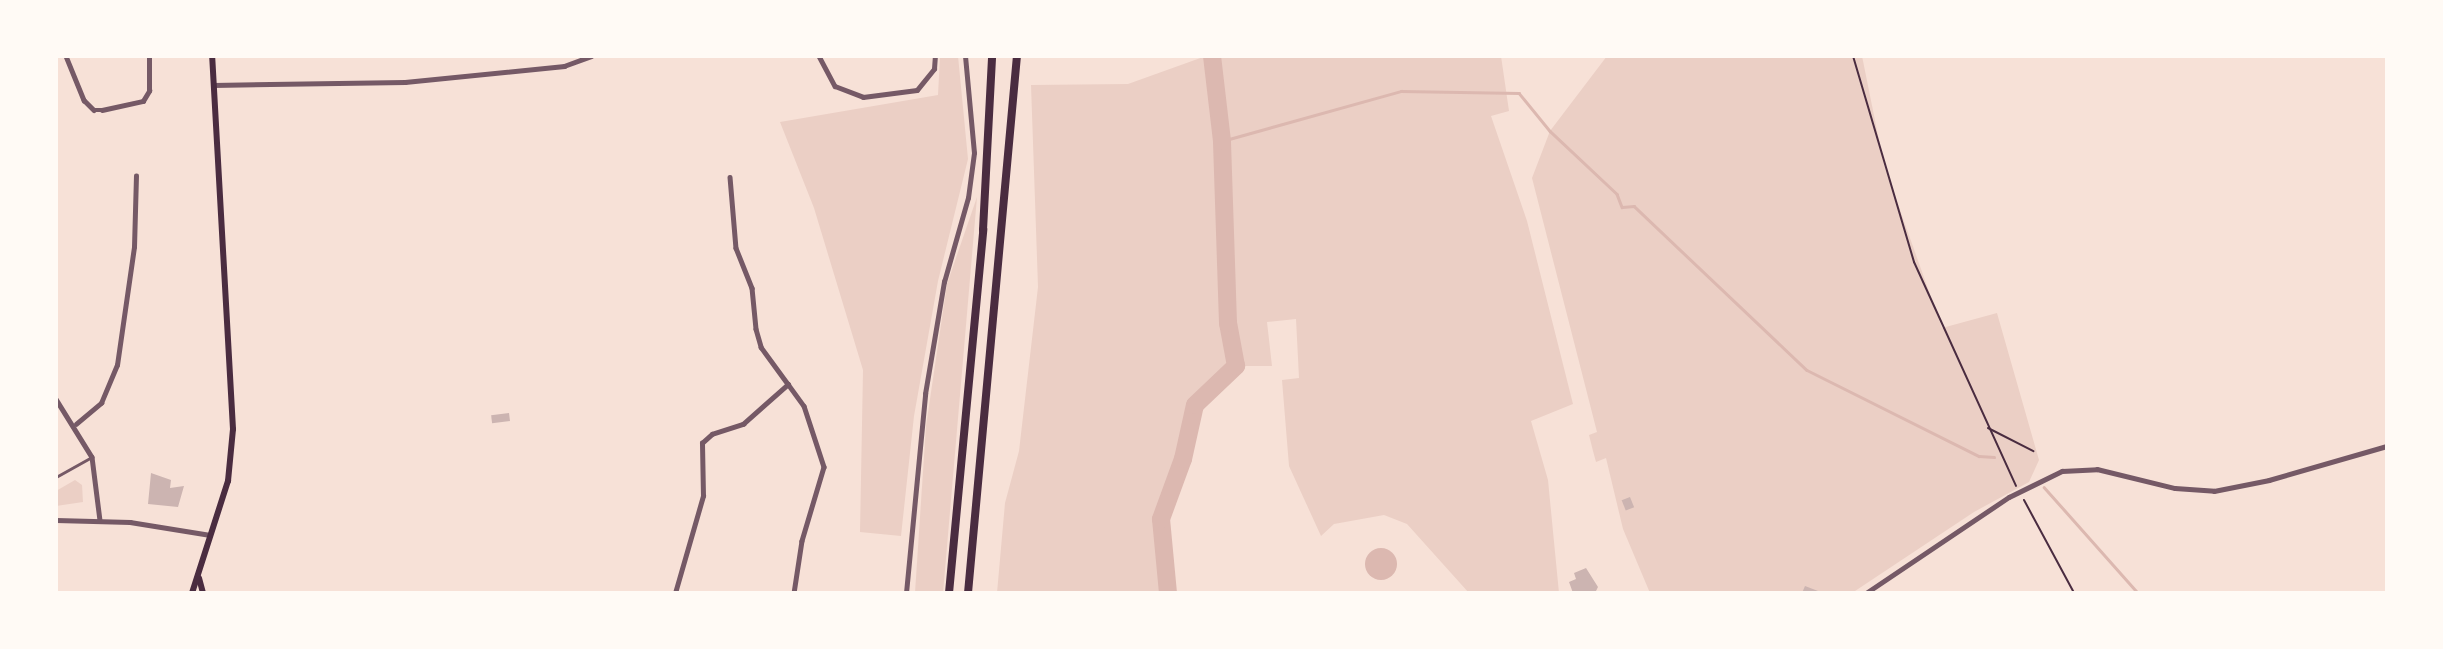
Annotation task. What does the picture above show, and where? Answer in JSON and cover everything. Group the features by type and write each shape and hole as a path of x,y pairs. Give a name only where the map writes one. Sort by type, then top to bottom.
{"highway":[{"path":"949,593 984,230 992,56"},
{"path":"968,593 1017,56"}],"main road":[{"path":"192,593 228,481 233,429 212,56"},
{"path":"199,578 203,593"}],"street":[{"path":"66,56 84,100 102,110 143,101 149,90 149,56"},
{"path":"213,85 405,82 564,66 591,56"},
{"path":"819,56 835,86 863,97 917,90 934,69 935,56"},
{"path":"906,593 925,394 944,282 968,198 974,153 965,56"},
{"path":"76,425 101,403 117,365 133,259 136,176"},
{"path":"730,177 736,248 752,288 756,329 761,347 804,406 824,467 802,541 794,593"},
{"path":"675,593 705,484 702,443 712,434 743,424 788,384"},
{"path":"56,399 76,425 92,457 100,520"},
{"path":"1866,593 2009,497 2062,471 2108,470 2175,488 2214,491 2269,480 2387,446"},
{"path":"56,520 100,520 210,535"}],"lane":[{"path":"56,477 92,457"}],"path":[{"path":"1853,56 1914,262 1987,428 2013,480"},
{"path":"1987,428 2033,451"},
{"path":"2025,503 2074,593"}],"shaded area":[{"path":"940,56 958,56 968,159 938,281 914,416 901,536 860,532 863,370 814,208 780,122 938,95"},
{"path":"1206,56 1501,56 1509,111 1491,116 1527,221 1573,404 1531,421 1548,480 1559,593 1469,593 1407,524 1384,515 1334,524 1321,536 1289,466 1282,380 1299,378 1296,319 1267,322 1272,366 1236,366 1195,405 1184,454 1161,519 1168,593 997,593 1005,503 1019,451 1038,287 1031,85 1128,84"},
{"path":"1607,56 1862,56 1884,165 1942,328 1997,313 2039,460 2029,482 1974,512 1852,593 1650,593 1623,529 1606,458 1596,462 1589,435 1597,432 1532,178 1550,131"},
{"path":"977,197 943,593 915,593 926,426 947,284"},
{"path":"75,480 82,485 83,502 56,506 56,491"},
{"path":"1381,548 1392,553 1397,564 1392,575 1381,580 1370,575 1365,564 1370,553"}],"building":[{"path":"509,413 510,421 492,423 491,415"},
{"path":"151,473 171,480 170,488 184,486 178,507 148,504"},
{"path":"1630,497 1634,507 1626,511 1622,500"},
{"path":"1586,568 1598,587 1595,593 1573,593 1569,582 1576,579 1574,573"},
{"path":"1805,586 1818,591 1802,593"}],"waterway":[{"path":"1168,593 1161,519 1183,459 1195,405 1236,366 1228,323 1222,141 1212,56"},
{"path":"1222,141 1401,91 1519,93 1550,131 1617,194 1622,207 1634,206 1807,370 1979,456 1994,457"},
{"path":"2044,487 2138,593"}]}
